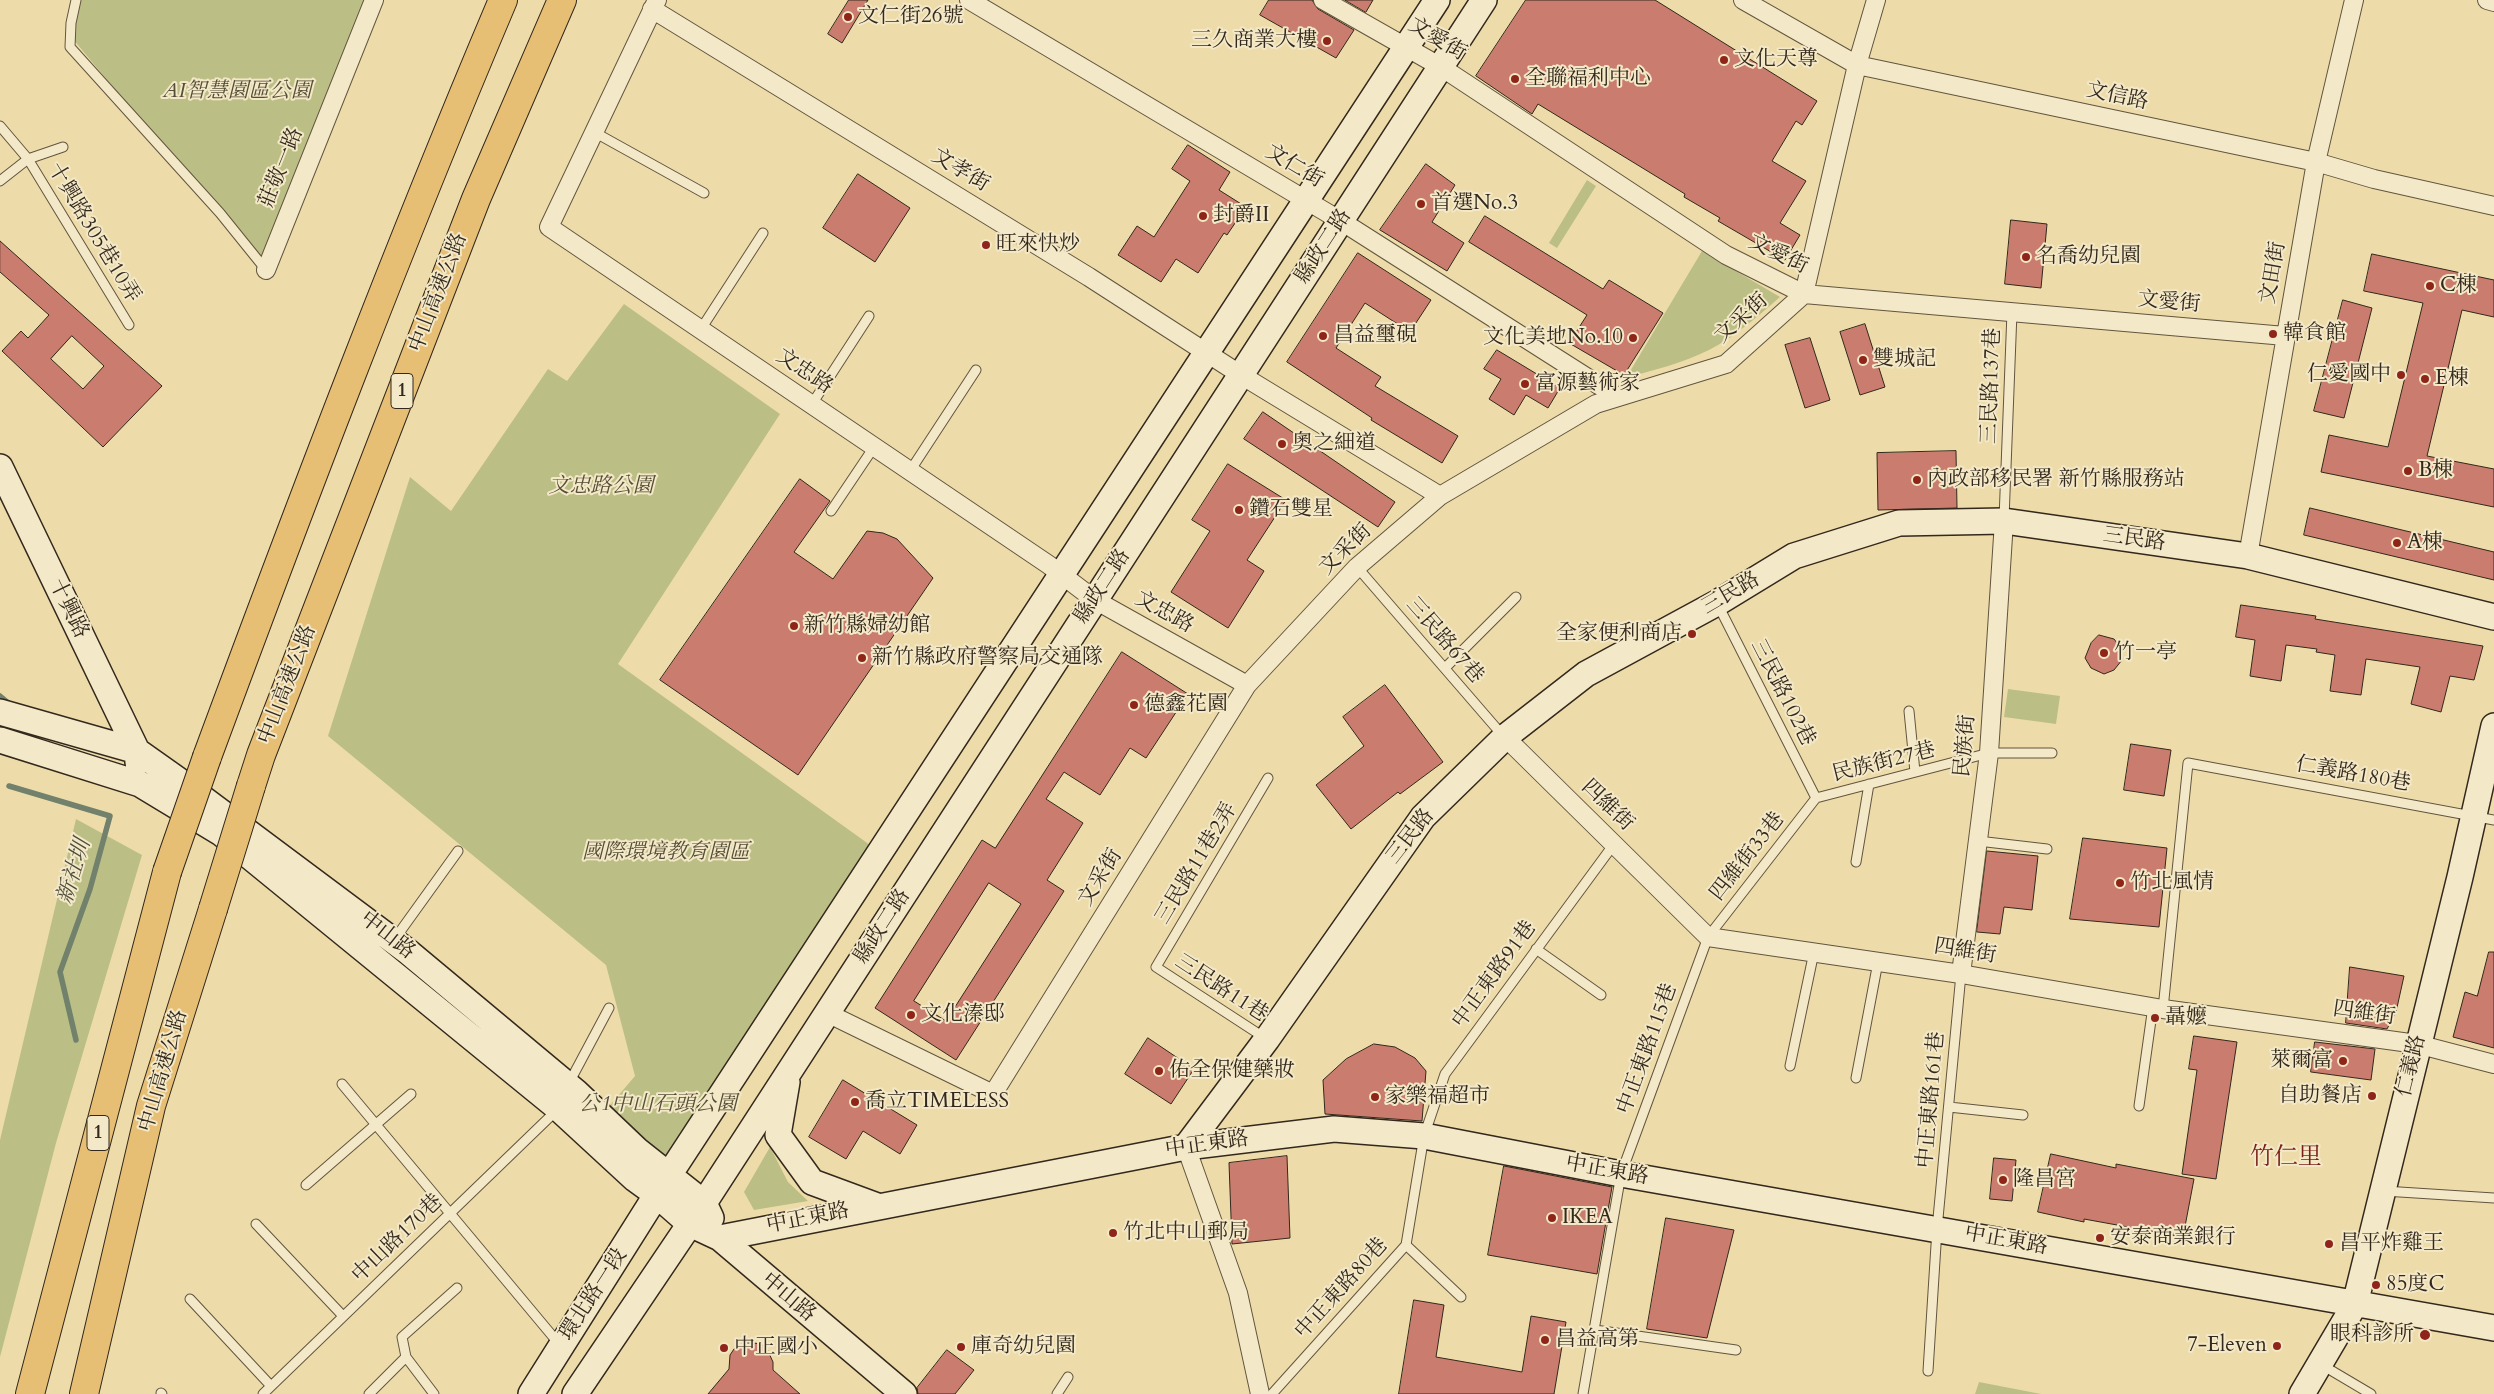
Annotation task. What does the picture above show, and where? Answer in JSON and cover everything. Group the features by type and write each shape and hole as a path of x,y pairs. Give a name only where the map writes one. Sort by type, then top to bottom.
{"highway":[{"name":"1","path":"30,1394 167,872 207,757 322,449 443,141 503,0"},
{"name":"中山高速公路","path":"84,1394 151,1106 251,786 476,199 562,0"}],"street":[{"name":"莊敬一路","path":"266,270 374,0"},
{"name":"文仁街","path":"969,0 1341,221 1616,396"},
{"name":"文愛街","path":"1323,0 1440,67 1726,255 1804,294 2285,336"},
{"name":"縣政二路","path":"663,1185 1438,0"},
{"name":"縣政二路","path":"690,1224 1484,0"},
{"name":"文信路","path":"1743,0 1857,65 2316,162 2374,180 2494,206"},
{"path":"1804,294 1857,65 1876,0"},
{"name":"文田街","path":"2248,556 2316,162 2354,0"},
{"path":"2487,0 2494,2"},
{"name":"文忠路","path":"654,5 549,227 812,404 1095,600 1247,685"},
{"name":"文孝街","path":"654,5 1090,276 1241,375 1440,496"},
{"name":"文采街","path":"827,1013 993,1094 1247,685 1357,567 1440,496 1596,404 1616,396 1726,364 1804,294"},
{"name":"十興路","path":"0,467 137,751"},
{"name":"三民路","path":"1186,1147 1267,1039 1423,817 1505,737 1586,674 1717,603 1794,556 1899,523 2004,521 2248,556 2494,617"},
{"name":"民族街","path":"1961,974 1989,753 2004,521"},
{"name":"仁義路","path":"2302,1394 2355,1304 2417,1044 2484,817 2494,726"},
{"name":"中山路","path":"8,731 137,751 234,820 394,941 568,1085 636,1150 690,1224 720,1238 904,1394"},
{"name":"中山路","path":"8,731 38,750 140,784 221,833 558,1108 635,1180 663,1185 704,1202 720,1238"},
{"name":"四維街","path":"1505,737 1708,937 1961,974 2158,1007 2417,1044 2494,1064"},
{"path":"137,751 140,784"},
{"path":"789,1071 778,1135 812,1182 876,1206"},
{"name":"中正東路","path":"720,1238 876,1206 1186,1147 1334,1129 1424,1136 1621,1174 2494,1328"},
{"path":"1186,1147 1238,1293 1260,1394"},
{"name":"環北路一段","path":"531,1394 663,1185"},
{"name":"環北路一段","path":"575,1394 690,1224"}],"lane":[{"path":"76,0 71,23 70,47 220,214 266,270"},
{"name":"十興路305巷10弄","path":"0,126 28,159 129,325"},
{"path":"594,132 704,193"},
{"path":"0,181 28,159 62,147"},
{"path":"701,329 764,233"},
{"name":"三民路137巷","path":"2004,521 2012,312"},
{"path":"812,404 869,316"},
{"path":"910,471 976,370"},
{"path":"831,511 874,447"},
{"name":"三民路67巷","path":"1357,567 1505,737"},
{"path":"1445,668 1516,597"},
{"name":"三民路102巷","path":"1717,603 1816,798"},
{"path":"1909,710 1915,772"},
{"name":"民族街27巷","path":"1816,798 1989,753 2052,753"},
{"name":"仁義路180巷","path":"2158,1007 2188,763 2484,817"},
{"name":"三民路11巷2弄","path":"1156,967 1268,778"},
{"path":"1856,862 1869,784"},
{"name":"四維街33巷","path":"1708,937 1816,798"},
{"path":"1978,841 2048,849"},
{"name":"中正東路91巷","path":"1424,1136 1444,1074 1614,844"},
{"path":"394,941 458,851"},
{"name":"中正東路115巷","path":"1583,1394 1621,1174 1708,937"},
{"path":"1536,949 1601,995"},
{"path":"1790,1066 1814,952"},
{"path":"1856,1078 1878,962"},
{"name":"三民路11巷","path":"1156,967 1267,1039"},
{"name":"中正東路161巷","path":"1928,1370 1937,1229 1961,974"},
{"path":"2138,1106 2158,1007"},
{"path":"568,1085 609,1008"},
{"path":"342,1084 561,1346"},
{"path":"306,1185 411,1094"},
{"path":"1949,1107 2023,1115"},
{"name":"中山路170巷","path":"263,1394 558,1108"},
{"name":"中正東路80巷","path":"1272,1394 1406,1245 1424,1136"},
{"path":"2381,1191 2494,1198"},
{"path":"256,1224 344,1316"},
{"path":"1406,1245 1461,1297"},
{"path":"433,1394 406,1357 402,1337 457,1288"},
{"path":"190,1300 271,1386"},
{"path":"1595,1330 1736,1350"},
{"path":"370,1394 406,1357"},
{"path":"2320,1363 2371,1394"},
{"path":"1057,1394 1068,1377"}],"green space":[{"name":"AI智慧園區公園","path":"79,0 374,0 266,270 72,38"},
{"path":"1587,180 1596,186 1557,248 1549,243"},
{"path":"1702,251 1780,297 1755,319 1719,345 1699,355 1626,378"},
{"name":"國際環境教育園區","path":"624,304 780,414 618,664 870,845 665,1159 606,1110 635,1076 606,965 328,736 410,477 451,511 548,369 567,381"},
{"path":"2008,689 2060,696 2056,724 2004,717"},
{"path":"76,819 142,855 56,1143 0,1357 0,1140"},
{"path":"770,1147 788,1182 808,1201 754,1210 744,1192"},
{"path":"1979,1382 2041,1394 1975,1394"}],"building":[{"name":"文仁街26號","path":"849,0 868,0 842,43 828,34"},
{"name":"三久商業大樓","path":"1269,0 1312,0 1318,9 1354,30 1336,58 1260,15"},
{"path":"1345,0 1373,0 1366,12"},
{"path":"1526,0 1655,0 1817,101 1802,125 1796,121 1772,161 1806,181 1780,223 1800,235 1785,260 1718,221 1720,218 1684,197 1685,194 1538,104 1532,114 1476,76"},
{"name":"封爵II","path":"1188,145 1230,172 1219,190 1246,207 1227,235 1224,233 1198,273 1176,259 1161,282 1118,255 1137,226 1154,237 1190,181 1172,169"},
{"name":"首選No.3","path":"1426,164 1455,185 1432,222 1464,243 1447,271 1380,230"},
{"path":"858,174 910,208 875,262 823,228"},
{"path":"1485,216 1603,289 1609,280 1663,313 1624,375 1569,343 1587,315 1469,242"},
{"name":"名喬幼兒園","path":"2011,220 2047,224 2041,288 2005,284"},
{"path":"0,241 162,386 103,447 2,351 21,331 28,338 49,315 0,272","holes":["72,336 104,366 83,389 51,359"]},
{"path":"1358,253 1431,300 1410,332 1365,303 1336,348 1381,377 1375,386 1458,436 1442,463 1371,420 1372,418 1287,362"},
{"path":"2372,254 2494,280 2494,317 2462,310 2427,456 2494,469 2494,507 2321,472 2329,435 2388,447 2423,303 2364,291"},
{"path":"2343,300 2372,308 2344,418 2314,411"},
{"name":"雙城記","path":"1865,324 1885,387 1860,395 1840,332"},
{"name":"雙城記","path":"1810,338 1830,400 1805,408 1785,345"},
{"name":"富源藝術家","path":"1497,350 1560,388 1548,408 1526,395 1514,415 1489,399 1501,379 1484,369"},
{"path":"1263,412 1395,502 1378,527 1244,439"},
{"name":"內政部移民署 新竹縣服務站","path":"1956,451 1957,508 1878,510 1877,453"},
{"path":"1228,464 1286,500 1247,560 1264,571 1228,628 1171,592 1210,531 1192,520"},
{"name":"新竹縣婦幼館","path":"800,479 830,501 794,552 833,579 867,531 883,533 897,539 933,578 798,775 660,680"},
{"name":"A棟","path":"2310,508 2494,552 2494,580 2304,535"},
{"path":"2241,605 2316,616 2315,619 2483,646 2474,680 2450,676 2441,712 2411,704 2420,667 2366,659 2361,695 2330,691 2335,655 2316,652 2317,649 2286,645 2281,681 2250,676 2255,640 2236,637"},
{"name":"竹一亭","path":"2099,635 2114,639 2120,647 2122,660 2114,670 2104,674 2091,668 2085,658 2091,643"},
{"path":"1122,652 1188,694 1146,758 1130,748 1100,795 1064,772 1046,799 1083,823 1047,880 1064,891 956,1060 875,1008 982,840 995,848","holes":["989,883 1021,904 946,1021 914,1001"]},
{"path":"1385,685 1443,762 1400,794 1398,792 1351,829 1316,785 1364,746 1343,717"},
{"path":"2131,744 2171,750 2164,796 2124,790"},
{"name":"竹北風情","path":"2083,838 2167,848 2159,927 2070,919"},
{"path":"1987,851 2038,856 2032,910 2004,907 2000,934 1977,932"},
{"path":"2489,952 2494,952 2494,1048 2453,1037 2465,992 2477,996"},
{"path":"2350,967 2404,976 2396,1012 2387,1029 2346,1023"},
{"path":"2194,1036 2237,1042 2216,1179 2182,1174 2197,1070 2189,1069"},
{"name":"佑全保健藥妝","path":"1148,1038 1194,1069 1171,1104 1125,1074"},
{"name":"萊爾富","path":"2315,1042 2375,1049 2371,1080 2311,1072"},
{"name":"家樂福超市","path":"1374,1044 1395,1047 1415,1058 1426,1071 1422,1121 1325,1114 1323,1080 1346,1059"},
{"name":"喬立TIMELESS","path":"843,1080 917,1125 900,1154 863,1131 846,1159 809,1137"},
{"path":"2051,1154 2116,1168 2116,1164 2194,1179 2183,1237 2084,1219 2084,1222 2038,1212"},
{"path":"1287,1156 1290,1238 1232,1244 1229,1163"},
{"name":"隆昌宮","path":"1994,1158 2016,1160 2012,1201 1990,1199"},
{"name":"IKEA","path":"1504,1166 1612,1187 1597,1274 1488,1255"},
{"path":"1666,1218 1734,1230 1707,1338 1647,1329"},
{"name":"昌益高第","path":"1414,1300 1444,1305 1436,1357 1522,1372 1531,1316 1566,1322 1554,1394 1399,1394"},
{"path":"746,1342 761,1344 767,1349 773,1362 773,1370 800,1394 708,1394 729,1369 730,1355 734,1349"},
{"path":"947,1350 974,1370 955,1394 918,1394 917,1388"}],"waterway":[{"name":"新社圳","path":"0,696 12,706"},
{"name":"新社圳","path":"9,786 110,816 90,889 60,972 76,1040"}],"place":[{"name":"文仁街26號","path":"848,17"},
{"name":"三久商業大樓","path":"1327,41"},
{"name":"文化天尊","path":"1724,60"},
{"name":"全聯福利中心","path":"1515,79"},
{"name":"首選No.3","path":"1421,204"},
{"name":"封爵II","path":"1203,216"},
{"name":"旺來快炒","path":"986,245"},
{"name":"名喬幼兒園","path":"2026,257"},
{"name":"C棟","path":"2430,286"},
{"name":"韓食館","path":"2273,334"},
{"name":"昌益璽硯","path":"1323,336"},
{"name":"文化美地No.10","path":"1633,338"},
{"name":"雙城記","path":"1863,360"},
{"name":"仁愛國中","path":"2401,375"},
{"name":"E棟","path":"2425,379"},
{"name":"富源藝術家","path":"1525,384"},
{"name":"奧之細道","path":"1282,444"},
{"name":"B棟","path":"2408,471"},
{"name":"內政部移民署 新竹縣服務站","path":"1917,480"},
{"name":"鑽石雙星","path":"1239,510"},
{"name":"A棟","path":"2397,543"},
{"name":"新竹縣婦幼館","path":"794,626"},
{"name":"全家便利商店","path":"1692,634"},
{"name":"竹一亭","path":"2104,653"},
{"name":"新竹縣政府警察局交通隊","path":"862,658"},
{"name":"德鑫花園","path":"1134,705"},
{"name":"竹北風情","path":"2120,883"},
{"name":"文化溱邸","path":"911,1015"},
{"name":"聶嬤","path":"2155,1018"},
{"name":"萊爾富","path":"2343,1061"},
{"name":"佑全保健藥妝","path":"1159,1071"},
{"name":"自助餐店","path":"2372,1096"},
{"name":"家樂福超市","path":"1375,1097"},
{"name":"喬立TIMELESS","path":"855,1102"},
{"name":"隆昌宮","path":"2003,1180"},
{"name":"IKEA","path":"1552,1218"},
{"name":"竹北中山郵局","path":"1113,1233"},
{"name":"安泰商業銀行","path":"2100,1238"},
{"name":"昌平炸雞王","path":"2329,1244"},
{"name":"85度C","path":"2376,1285"},
{"name":"眼科診所","path":"2425,1335"},
{"name":"昌益高第","path":"1545,1340"},
{"name":"7-Eleven","path":"2277,1346"},
{"name":"庫奇幼兒園","path":"961,1347"},
{"name":"中正國小","path":"724,1348"}],"district":[{"name":"竹仁里","path":"2286,1158"}],"park label":[{"name":"文忠路公園","path":"601,487"},
{"name":"公1中山石頭公園","path":"658,1105"}]}
